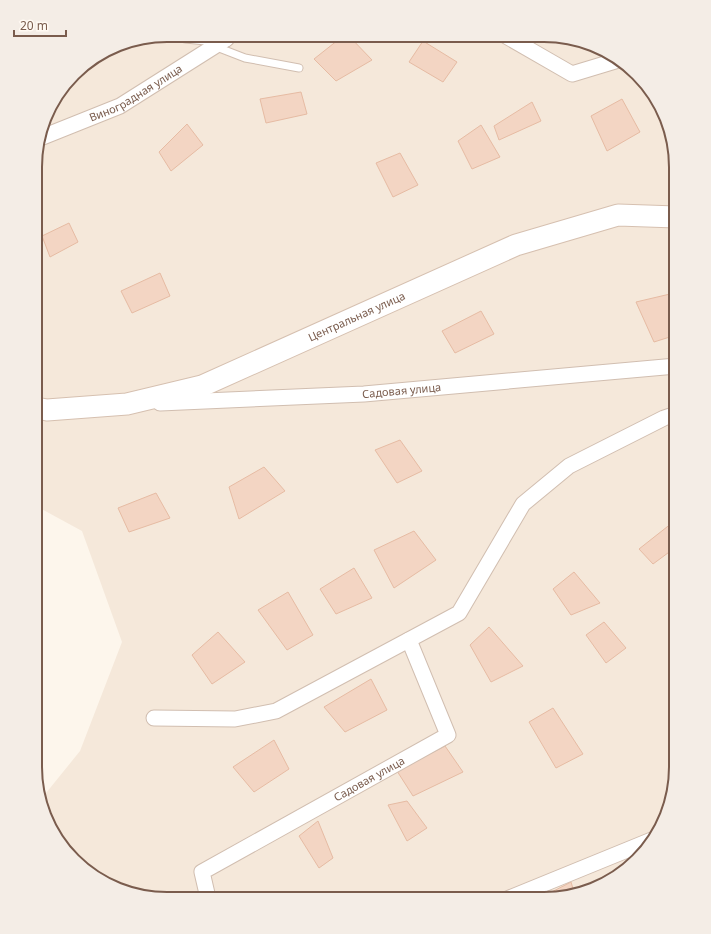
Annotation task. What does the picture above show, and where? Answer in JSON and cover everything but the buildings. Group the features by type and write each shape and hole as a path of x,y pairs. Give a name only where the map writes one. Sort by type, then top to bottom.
{"street":[{"name":"Виноградная улица","path":"46,136 120,106 221,42"},
{"path":"516,42 572,74 610,62"},
{"name":"Центральная улица","path":"42,409 47,410 127,404 202,386 516,244 618,215 669,217"},
{"name":"Садовая улица","path":"127,404 364,394 669,367"},
{"path":"154,718 235,719 276,711 459,613 523,504 569,466 669,416"},
{"name":"Садовая улица","path":"207,892 202,872 448,735 409,640"},
{"path":"524,892 642,844"}],"lane":[{"path":"226,42 245,58 299,68"}],"shaded area":[{"path":"167,42 544,42 568,44 599,55 626,73 638,85 656,112 662,127 668,151 669,167 669,775 667,791 656,822 638,849 626,861 599,879 584,885 560,891 544,892 167,892 135,888 112,879 98,871 73,849 63,836 55,822 45,794 80,751 122,642 82,531 42,509 42,167 46,135 55,112 68,91 91,68 112,55 127,49 143,44"}]}
